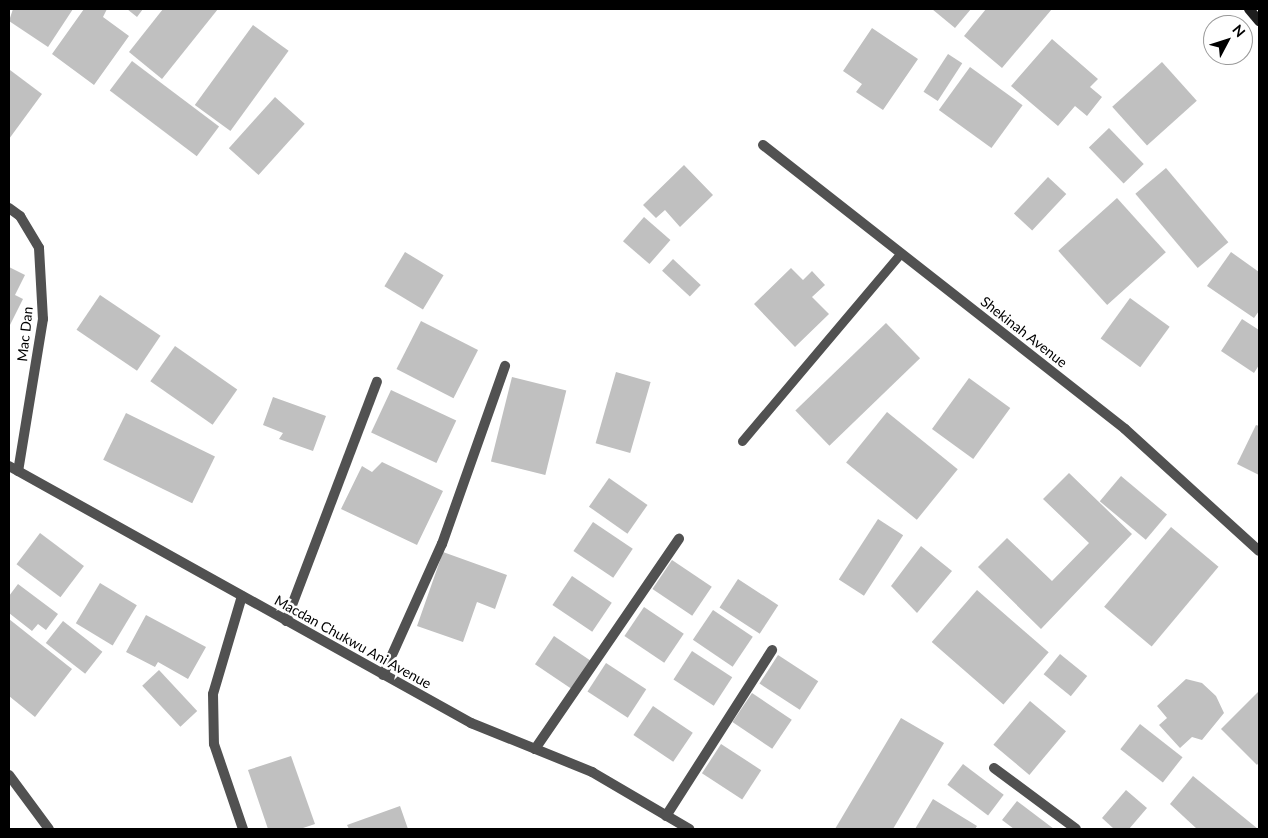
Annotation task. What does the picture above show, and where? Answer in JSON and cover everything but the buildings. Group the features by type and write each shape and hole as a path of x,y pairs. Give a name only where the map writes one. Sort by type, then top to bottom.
{"street":[{"path":"1249,9 1259,21"},
{"name":"Shekinah Avenue","path":"763,145 1125,429 1259,551"},
{"name":"Mac Dan","path":"9,208 20,216 39,248 44,319 13,469"},
{"path":"383,674 442,544 506,366"},
{"path":"286,621 376,382"},
{"name":"Macdan Chukwu Ani Avenue","path":"13,469 471,724 592,772 689,829"},
{"path":"535,749 679,538"},
{"path":"242,596 213,694 213,711 214,744 242,829"},
{"path":"666,816 772,650"},
{"path":"994,768 1076,829"},
{"path":"9,775 22,789 48,829"}],"lane":[{"path":"742,441 900,253"}]}
